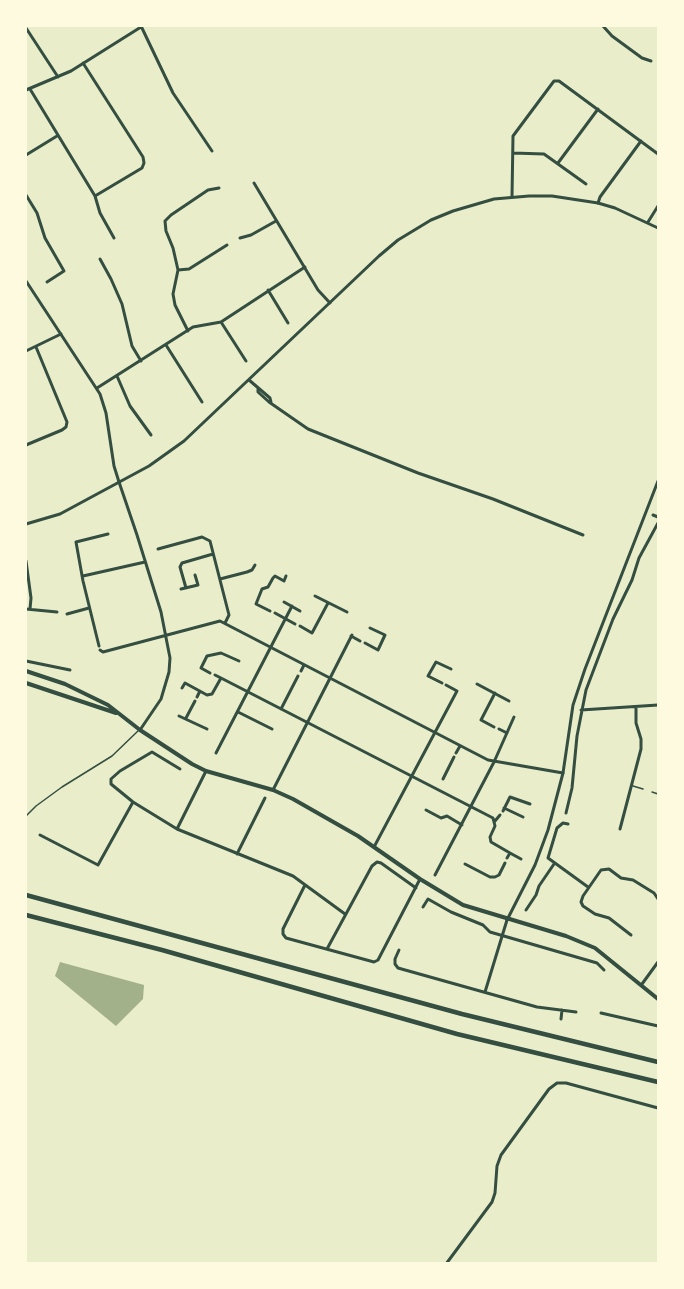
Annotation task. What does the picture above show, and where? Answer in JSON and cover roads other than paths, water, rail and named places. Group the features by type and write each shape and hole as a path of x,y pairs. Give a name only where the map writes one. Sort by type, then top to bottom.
{"highway":[{"path":"26,895 450,1011 658,1062"},
{"path":"26,915 162,950 457,1034 658,1082"}],"main road":[{"path":"26,671 88,694 108,705 140,730 206,771 273,790 322,815 463,905 581,941 603,954 658,999"},
{"path":"42,688 45,677"},
{"path":"26,683 120,715"}],"street":[{"path":"114,237 80,169 28,89 58,77 141,26 179,102 212,152"},
{"path":"603,26 612,36 642,58 651,61"},
{"path":"26,28 58,77"},
{"path":"83,63 143,157 144,163 142,168 95,196"},
{"path":"512,197 513,136 554,81 559,81 658,154"},
{"path":"174,106 179,102"},
{"path":"558,163 598,109"},
{"path":"26,155 57,136"},
{"path":"598,203 641,141"},
{"path":"513,153 544,154 586,184"},
{"path":"254,183 318,290 330,303"},
{"path":"188,331 175,305 173,294 178,270 173,248 165,231 167,217 208,190 219,188"},
{"path":"26,195 37,213 45,238 64,271 47,282"},
{"path":"26,524 60,514 149,466 184,441 388,248 418,227 471,205 512,197 552,196 615,208 658,228"},
{"path":"648,222 658,207"},
{"path":"240,238 251,236 276,221"},
{"path":"178,270 189,269 227,245"},
{"path":"100,260 122,304 132,346 141,361"},
{"path":"97,388 193,327 221,322 305,267"},
{"path":"26,281 97,388 106,413 114,466 146,562 167,635 170,658 166,686 156,708 140,730"},
{"path":"268,290 288,322"},
{"path":"221,322 246,361"},
{"path":"26,351 61,334"},
{"path":"166,345 202,402"},
{"path":"26,445 66,428 67,422 36,347"},
{"path":"117,376 130,406 151,435"},
{"path":"249,380 269,402 308,429 583,535"},
{"path":"485,992 507,920 535,865 554,811 563,773 573,705 585,669 658,482"},
{"path":"653,515 658,517"},
{"path":"566,813 572,788 581,710 586,690 643,549 658,523"},
{"path":"108,534 76,542 89,608 100,648 104,652 220,621 494,762 563,773"},
{"path":"158,549 202,537 210,541 229,615 225,623"},
{"path":"195,575 198,585 183,589 180,567 182,563 213,554"},
{"path":"191,560 192,566"},
{"path":"26,561 31,597 30,609"},
{"path":"83,576 146,562"},
{"path":"220,579 247,572 255,565"},
{"path":"270,611 256,604 262,590 268,587 275,576 284,581 286,576"},
{"path":"315,596 347,612"},
{"path":"284,602 300,611"},
{"path":"275,613 312,633 328,603"},
{"path":"216,753 292,606"},
{"path":"67,614 89,608"},
{"path":"26,609 57,612"},
{"path":"365,643 378,650 386,635 370,628"},
{"path":"273,790 352,636 360,641"},
{"path":"210,673 201,668 207,656 221,653 239,661"},
{"path":"26,661 70,670"},
{"path":"374,847 457,691 428,676 435,662 451,669"},
{"path":"301,671 304,665"},
{"path":"215,675 438,789 495,821"},
{"path":"281,709 298,676"},
{"path":"182,688 185,683 207,695 212,694 221,678"},
{"path":"477,684 509,700"},
{"path":"186,719 200,691"},
{"path":"494,727 481,720 495,693"},
{"path":"581,710 658,705"},
{"path":"620,829 642,743 636,723 636,707"},
{"path":"238,712 272,729"},
{"path":"179,716 207,729"},
{"path":"435,875 494,762 514,717"},
{"path":"499,729 507,733"},
{"path":"443,779 460,746"},
{"path":"180,769 153,752 120,771 111,779 111,784 177,829 293,876 345,914"},
{"path":"177,829 206,771"},
{"path":"438,789 440,784"},
{"path":"523,817 503,809 510,797 530,804"},
{"path":"237,854 265,798"},
{"path":"40,835 98,865 133,801"},
{"path":"561,807 567,808"},
{"path":"426,810 441,818 447,816 462,825"},
{"path":"500,815 495,821 490,837 491,842 521,859"},
{"path":"568,824 563,823 557,828 548,856 549,860 589,888"},
{"path":"507,858 510,853"},
{"path":"327,949 372,866 377,862 416,888"},
{"path":"465,864 490,877 495,877 499,875 505,863"},
{"path":"526,909 554,864"},
{"path":"631,935 609,918 595,914 581,902 582,896 601,870 609,869 621,878 633,880 654,893 658,899"},
{"path":"305,885 283,929 286,938 374,962 378,960 420,879"},
{"path":"423,907 428,898 501,936 597,963 604,970"},
{"path":"399,950 395,964 398,968 537,1007 576,1012"},
{"path":"642,984 658,962"},
{"path":"561,1019 562,1010"},
{"path":"602,1013 658,1026"},
{"path":"446,1263 492,1202 497,1166 501,1155 549,1089 557,1083 566,1083 658,1108"}],"lane":[{"path":"26,816 62,787 112,756 140,730"},
{"path":"632,786 643,789"},
{"path":"652,792 658,794"}]}
